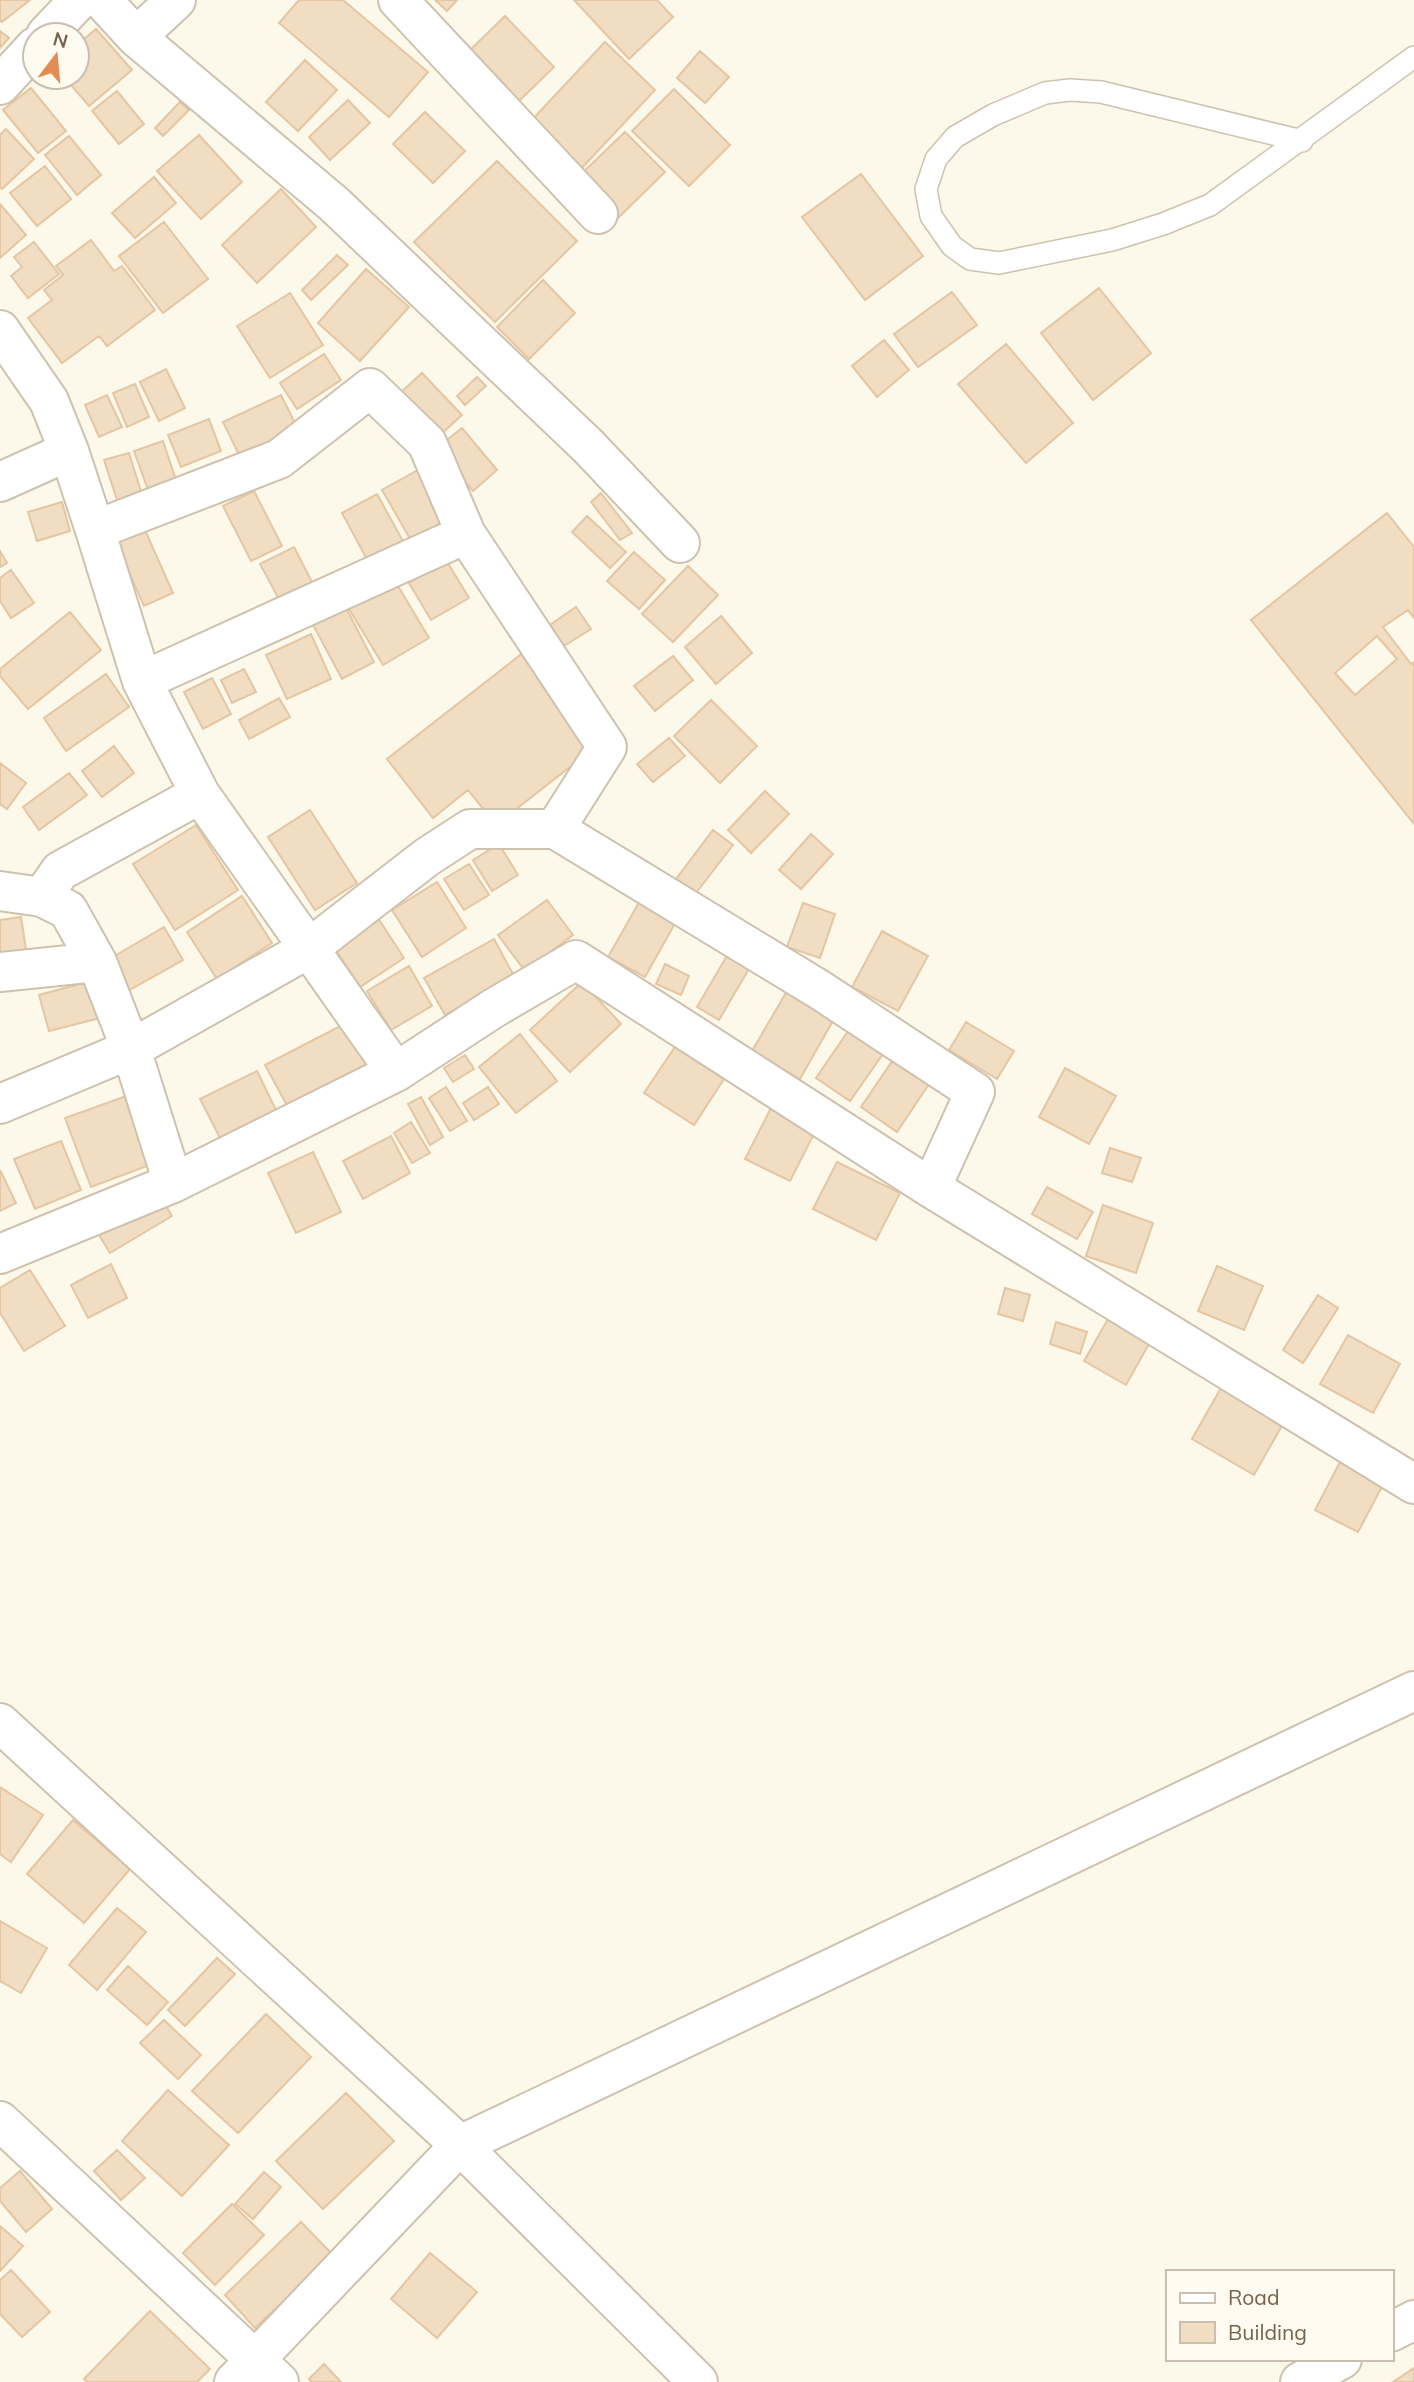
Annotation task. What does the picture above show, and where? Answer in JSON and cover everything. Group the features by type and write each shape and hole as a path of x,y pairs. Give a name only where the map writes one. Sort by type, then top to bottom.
{"street":[{"path":"59,21 79,0"},
{"path":"102,0 136,37 334,204 588,446 680,543"},
{"path":"136,37 176,0"},
{"path":"398,0 598,214"},
{"path":"0,85 21,62"},
{"path":"0,330 49,401 69,451 142,681 200,794 396,1072"},
{"path":"95,530 279,458 370,388 427,443 466,534 607,747 555,829"},
{"path":"0,482 69,451"},
{"path":"142,681 466,534"},
{"path":"42,897 60,871 200,794"},
{"path":"0,1104 131,1049 308,949 427,857 470,829 555,829 820,990 975,1093 932,1188"},
{"path":"0,891 42,897 68,910 97,962 131,1049 173,1183"},
{"path":"0,1254 173,1183 396,1072 494,1008 576,960 932,1188 1414,1484"},
{"path":"0,972 97,962"},
{"path":"0,2121 257,2374 460,2145 1414,1691"},
{"path":"0,1723 460,2145 698,2382"},
{"path":"1393,2331 1414,2320"},
{"path":"1300,2382 1338,2361"}],"lane":[{"path":"1302,141 1101,92 1070,90 1045,93 993,115 955,137 936,159 926,189 932,216 952,246 971,259 999,263 1112,240 1210,205 1302,141 1414,57"}],"building":[{"path":"0,0 30,0 2,22"},
{"path":"299,0 343,0 428,72 389,117 279,23"},
{"path":"435,0 457,0 447,11"},
{"path":"574,0 657,0 673,17 629,59"},
{"path":"505,16 554,67 516,104 467,53"},
{"path":"96,29 132,70 89,106 76,91 91,91 91,33"},
{"path":"0,31 9,38 0,48"},
{"path":"605,42 655,90 580,170 529,123"},
{"path":"700,51 729,77 705,103 677,78"},
{"path":"305,60 337,90 298,131 266,102"},
{"path":"674,89 730,145 689,186 632,131"},
{"path":"27,91 33,91 66,131 38,153 3,110"},
{"path":"117,91 144,124 119,144 92,111"},
{"path":"348,100 370,123 330,160 309,137"},
{"path":"180,102 189,110 163,136 155,128"},
{"path":"425,112 465,151 433,183 393,144"},
{"path":"6,129 34,159 2,189 0,135"},
{"path":"625,132 665,172 618,218 578,177"},
{"path":"199,135 242,182 201,219 157,171"},
{"path":"69,136 101,175 77,195 45,155"},
{"path":"497,161 577,241 495,322 414,242"},
{"path":"45,166 71,199 37,226 10,193"},
{"path":"861,174 923,256 865,300 802,217"},
{"path":"154,177 176,203 135,238 112,213"},
{"path":"281,189 316,227 257,283 222,245"},
{"path":"0,204 26,235 0,258"},
{"path":"164,222 208,279 163,313 119,256"},
{"path":"91,240 114,271 122,266 155,310 107,346 99,336 62,363 28,318 52,300 44,290 63,275 56,266"},
{"path":"34,242 59,274 28,298 11,276 22,267 14,257"},
{"path":"337,255 348,265 311,300 302,290"},
{"path":"366,269 409,307 360,361 318,323"},
{"path":"543,280 575,313 529,359 497,327"},
{"path":"1099,288 1151,353 1093,400 1041,333"},
{"path":"952,292 977,325 918,367 894,334"},
{"path":"290,293 323,345 270,378 237,326"},
{"path":"884,340 909,370 877,397 852,366"},
{"path":"1006,344 1073,423 1026,463 958,384"},
{"path":"324,354 341,380 297,409 280,383"},
{"path":"166,369 185,408 159,421 140,382"},
{"path":"422,373 462,415 438,437 398,395"},
{"path":"477,377 486,386 465,405 457,396"},
{"path":"135,384 149,417 127,427 113,393"},
{"path":"107,395 122,427 99,437 85,405"},
{"path":"281,395 302,437 244,465 223,422"},
{"path":"209,419 221,451 181,467 168,435"},
{"path":"462,428 497,470 473,491 437,448"},
{"path":"163,441 180,492 152,501 134,451"},
{"path":"129,453 144,501 120,509 104,460"},
{"path":"418,470 449,524 413,544 382,490"},
{"path":"254,491 282,546 251,561 223,506"},
{"path":"601,493 632,533 620,540 591,502"},
{"path":"377,494 404,543 369,563 342,513"},
{"path":"62,502 70,531 37,541 28,512"},
{"path":"1387,513 1414,547 1414,618 1408,610 1383,627 1411,664 1414,662 1414,824 1251,620","holes":["1377,636 1397,659 1355,695 1335,673"]},
{"path":"587,516 626,552 610,568 572,532"},
{"path":"144,528 173,593 144,606 115,541"},
{"path":"294,547 314,586 281,603 260,564"},
{"path":"0,551 7,563 0,567"},
{"path":"634,552 665,580 639,609 607,581"},
{"path":"446,560 469,598 431,620 409,583"},
{"path":"688,566 718,595 673,642 642,614"},
{"path":"11,570 34,603 11,618 0,601 0,578"},
{"path":"395,581 429,638 383,665 349,609"},
{"path":"345,606 374,662 342,679 312,623"},
{"path":"576,607 591,629 564,646 550,625"},
{"path":"70,612 101,650 28,709 0,676 0,669"},
{"path":"721,616 752,653 716,684 685,647"},
{"path":"311,634 331,679 287,699 266,655"},
{"path":"524,652 598,745 496,825 468,790 433,818 387,759"},
{"path":"673,656 693,680 655,711 634,686"},
{"path":"244,669 256,692 232,703 221,680"},
{"path":"106,674 129,707 66,751 44,718"},
{"path":"212,678 231,714 203,729 184,692"},
{"path":"279,698 290,717 249,739 239,720"},
{"path":"711,700 757,746 720,783 674,736"},
{"path":"669,738 685,756 653,782 637,764"},
{"path":"114,746 134,773 102,797 82,771"},
{"path":"0,763 26,783 7,809 0,804"},
{"path":"69,773 87,795 39,830 23,807"},
{"path":"765,791 789,814 751,853 728,830"},
{"path":"310,810 357,883 315,910 268,837"},
{"path":"196,825 238,890 175,930 133,864"},
{"path":"713,830 733,845 696,893 676,879"},
{"path":"811,834 833,854 801,889 779,870"},
{"path":"499,844 518,875 492,891 473,860"},
{"path":"469,864 489,895 464,910 444,879"},
{"path":"437,882 466,928 422,957 392,910"},
{"path":"242,896 272,943 217,979 187,932"},
{"path":"642,897 678,918 645,977 608,957"},
{"path":"547,900 573,935 525,971 498,935"},
{"path":"803,903 835,914 820,958 787,947"},
{"path":"376,915 404,958 360,987 332,944"},
{"path":"21,917 27,956 0,960 0,920"},
{"path":"164,927 183,960 126,992 106,961"},
{"path":"882,931 928,956 898,1011 852,987"},
{"path":"494,939 514,976 445,1015 424,978"},
{"path":"728,954 750,967 719,1020 697,1007"},
{"path":"665,964 689,976 681,995 656,984"},
{"path":"409,966 432,1006 391,1030 367,991"},
{"path":"98,979 108,1016 49,1031 39,995"},
{"path":"582,982 621,1024 570,1072 530,1030"},
{"path":"787,991 834,1019 800,1079 752,1051"},
{"path":"966,1022 1014,1051 997,1079 949,1050"},
{"path":"346,1023 371,1071 291,1113 265,1065"},
{"path":"851,1027 885,1051 850,1101 816,1078"},
{"path":"520,1034 557,1081 516,1113 479,1067"},
{"path":"675,1047 724,1079 694,1125 644,1093"},
{"path":"465,1055 474,1069 453,1082 444,1068"},
{"path":"895,1057 931,1081 897,1132 861,1107"},
{"path":"1065,1068 1116,1096 1089,1144 1039,1117"},
{"path":"257,1071 277,1112 221,1140 200,1099"},
{"path":"446,1087 467,1121 450,1131 429,1098"},
{"path":"488,1087 499,1104 474,1120 463,1103"},
{"path":"129,1095 155,1163 91,1187 65,1118"},
{"path":"421,1097 443,1137 430,1145 408,1104"},
{"path":"774,1102 819,1124 790,1181 745,1159"},
{"path":"411,1122 430,1153 412,1163 394,1133"},
{"path":"391,1136 410,1173 363,1199 343,1161"},
{"path":"61,1141 81,1190 35,1209 14,1159"},
{"path":"1110,1148 1141,1158 1132,1182 1102,1173"},
{"path":"313,1152 341,1212 296,1233 268,1173"},
{"path":"837,1162 900,1193 876,1240 813,1209"},
{"path":"0,1170 16,1203 0,1211"},
{"path":"1047,1187 1093,1212 1077,1239 1032,1214"},
{"path":"161,1198 172,1216 110,1253 99,1235"},
{"path":"1103,1205 1153,1223 1136,1273 1086,1256"},
{"path":"111,1264 127,1298 88,1318 71,1285"},
{"path":"1217,1266 1263,1286 1244,1330 1198,1311"},
{"path":"30,1270 65,1326 24,1351 0,1313 0,1288"},
{"path":"1005,1288 1030,1295 1023,1321 998,1314"},
{"path":"1318,1295 1338,1308 1303,1363 1283,1350"},
{"path":"1108,1319 1150,1342 1126,1385 1084,1361"},
{"path":"1056,1322 1087,1332 1080,1354 1050,1344"},
{"path":"1348,1335 1400,1364 1373,1413 1320,1384"},
{"path":"1222,1386 1284,1422 1254,1475 1192,1439"},
{"path":"1342,1458 1385,1481 1358,1532 1315,1510"},
{"path":"0,1787 43,1815 11,1862 0,1854"},
{"path":"73,1820 130,1869 84,1923 27,1874"},
{"path":"117,1908 146,1932 97,1990 69,1965"},
{"path":"0,1921 47,1948 21,1993 0,1981"},
{"path":"217,1958 235,1974 185,2026 168,2010"},
{"path":"128,1966 168,2002 147,2025 107,1990"},
{"path":"266,2014 311,2057 238,2133 192,2091"},
{"path":"164,2020 201,2055 178,2079 140,2043"},
{"path":"168,2090 229,2145 182,2196 122,2141"},
{"path":"346,2093 394,2141 323,2209 276,2161"},
{"path":"117,2150 145,2178 121,2200 94,2171"},
{"path":"20,2171 52,2209 26,2232 0,2201 0,2188"},
{"path":"264,2172 281,2187 253,2219 235,2204"},
{"path":"232,2204 264,2235 215,2285 183,2253"},
{"path":"301,2222 333,2255 255,2328 225,2295"},
{"path":"0,2226 23,2246 0,2271"},
{"path":"430,2253 477,2292 437,2338 391,2299"},
{"path":"11,2270 50,2312 22,2337 0,2314 0,2280"},
{"path":"150,2311 210,2369 197,2382 87,2382 84,2379"},
{"path":"324,2364 341,2382 312,2382 309,2379"},
{"path":"1414,2368 1414,2382 1393,2382"}]}
